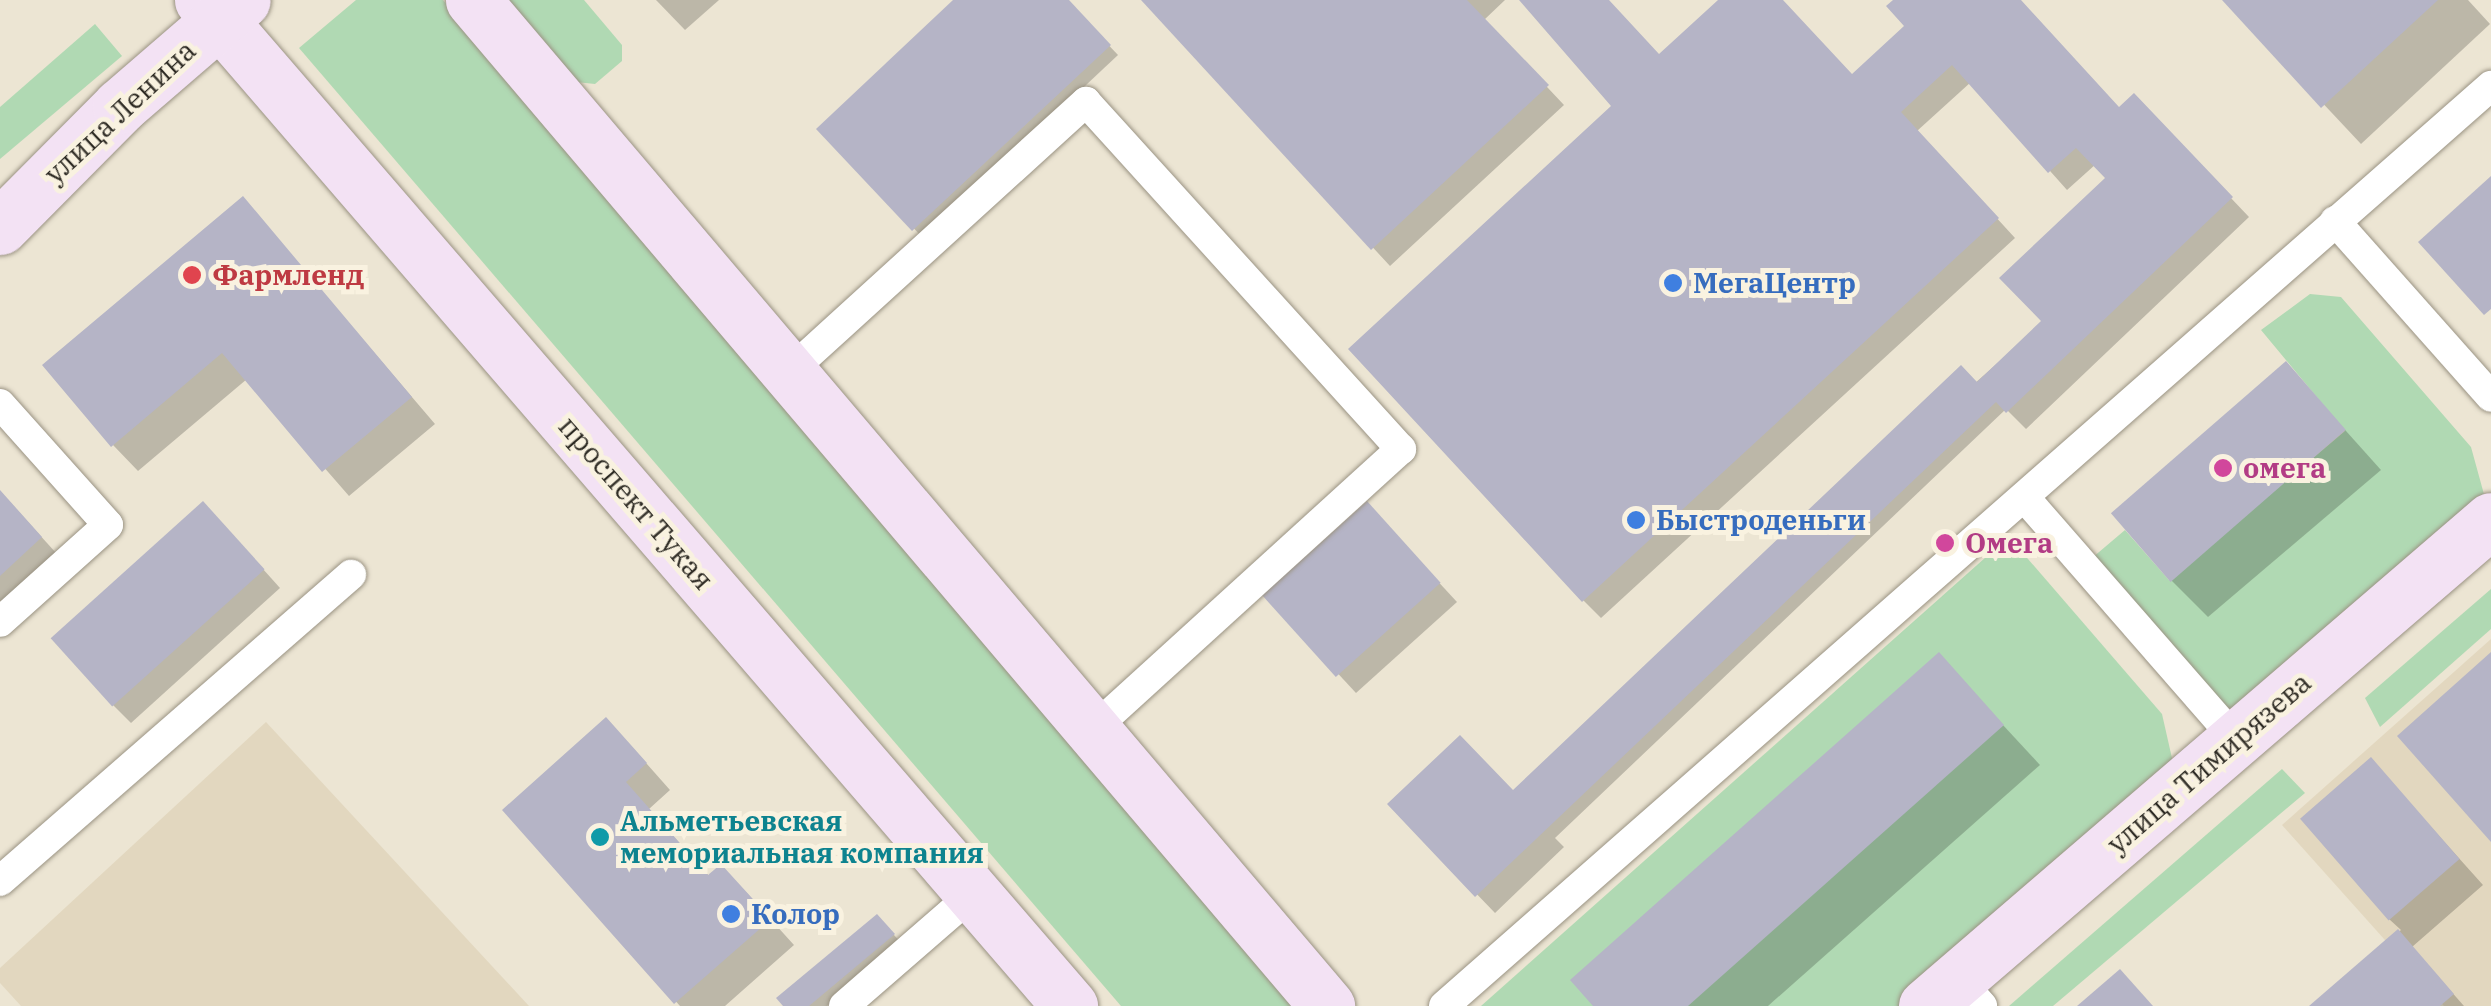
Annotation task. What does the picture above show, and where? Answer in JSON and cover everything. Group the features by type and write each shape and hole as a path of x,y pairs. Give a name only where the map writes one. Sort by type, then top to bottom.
{"main road":[{"path":"473,0 1327,1006"},
{"name":"улица Ленина","path":"0,227 221,7"},
{"name":"проспект Тукая","path":"221,7 1070,1006"},
{"name":"улица Тимирязева","path":"1955,997 2236,740 2491,520"}],"lane":[{"path":"1444,1006 2491,86"},
{"path":"788,372 1086,102 1401,449 1092,730"},
{"path":"2335,221 2491,397"},
{"path":"0,404 108,525 0,622"},
{"path":"2025,498 2236,740"},
{"path":"0,881 352,575"},
{"path":"844,1006 974,894"}],"shaded area":[{"path":"2491,639 2491,1006 2444,1006 2282,825"},
{"path":"266,722 529,1006 21,1006 0,983 0,968"}],"green space":[{"path":"356,0 443,0 1305,1006 1121,1006 299,48"},
{"path":"507,0 584,0 622,45 622,61 595,84 576,82"},
{"path":"95,24 122,56 0,159 0,107"},
{"path":"2310,294 2341,297 2471,447 2485,498 2240,711 2219,705 2092,558 2125,530 2169,580 2345,431 2261,330"},
{"path":"1995,549 2022,552 2162,714 2174,767 1900,1006 1481,1006"},
{"path":"2491,589 2491,629 2380,727 2365,698"},
{"path":"2282,769 2305,793 2053,1006 2009,1006"}],"building":[{"path":"953,0 1069,0 1111,45 912,231 816,129"},
{"path":"1141,0 1467,0 1549,85 1371,250"},
{"name":"МегаЦентр","path":"1519,0 1609,0 1659,54 1718,0 1783,0 1852,74 1904,26 1886,6 1893,0 2021,0 2119,107 2134,93 2233,197 2006,413 1996,402 1475,897 1387,804 1460,735 1513,790 1961,365 1977,382 2041,321 1999,278 2105,178 2076,148 2048,173 1952,65 1901,112 1999,218 1582,602 1348,349 1611,106"},
{"path":"2222,0 2438,0 2321,108"},
{"path":"2491,176 2491,309 2484,315 2418,242"},
{"path":"243,196 412,397 322,472 222,353 111,447 42,365"},
{"path":"2286,361 2346,430 2171,582 2111,513"},
{"path":"0,490 42,537 0,576"},
{"path":"203,501 265,569 112,707 51,638"},
{"path":"1367,501 1441,583 1336,677 1262,595"},
{"path":"1939,652 2004,725 1688,1006 1593,1006 1570,980"},
{"path":"2491,652 2491,842 2397,736"},
{"name":"Альметьевская мемориальная компания","path":"606,717 647,763 626,782 708,875 721,864 771,919 674,1004 502,810"},
{"path":"2371,757 2460,859 2389,921 2300,819"},
{"path":"877,914 895,934 809,1006 783,1006 776,998"},
{"path":"2398,929 2454,994 2440,1006 2309,1006"},
{"path":"2120,969 2153,1006 2077,1006"}],"place":[{"name":"Фармленд","path":"192,275"},
{"name":"МегаЦентр","path":"1673,283"},
{"name":"омега","path":"2223,468"},
{"name":"Быстроденьги","path":"1636,520"},
{"name":"Омега","path":"1945,543"},
{"name":"Альметьевская мемориальная компания","path":"600,837"},
{"name":"Колор","path":"731,914"}]}
